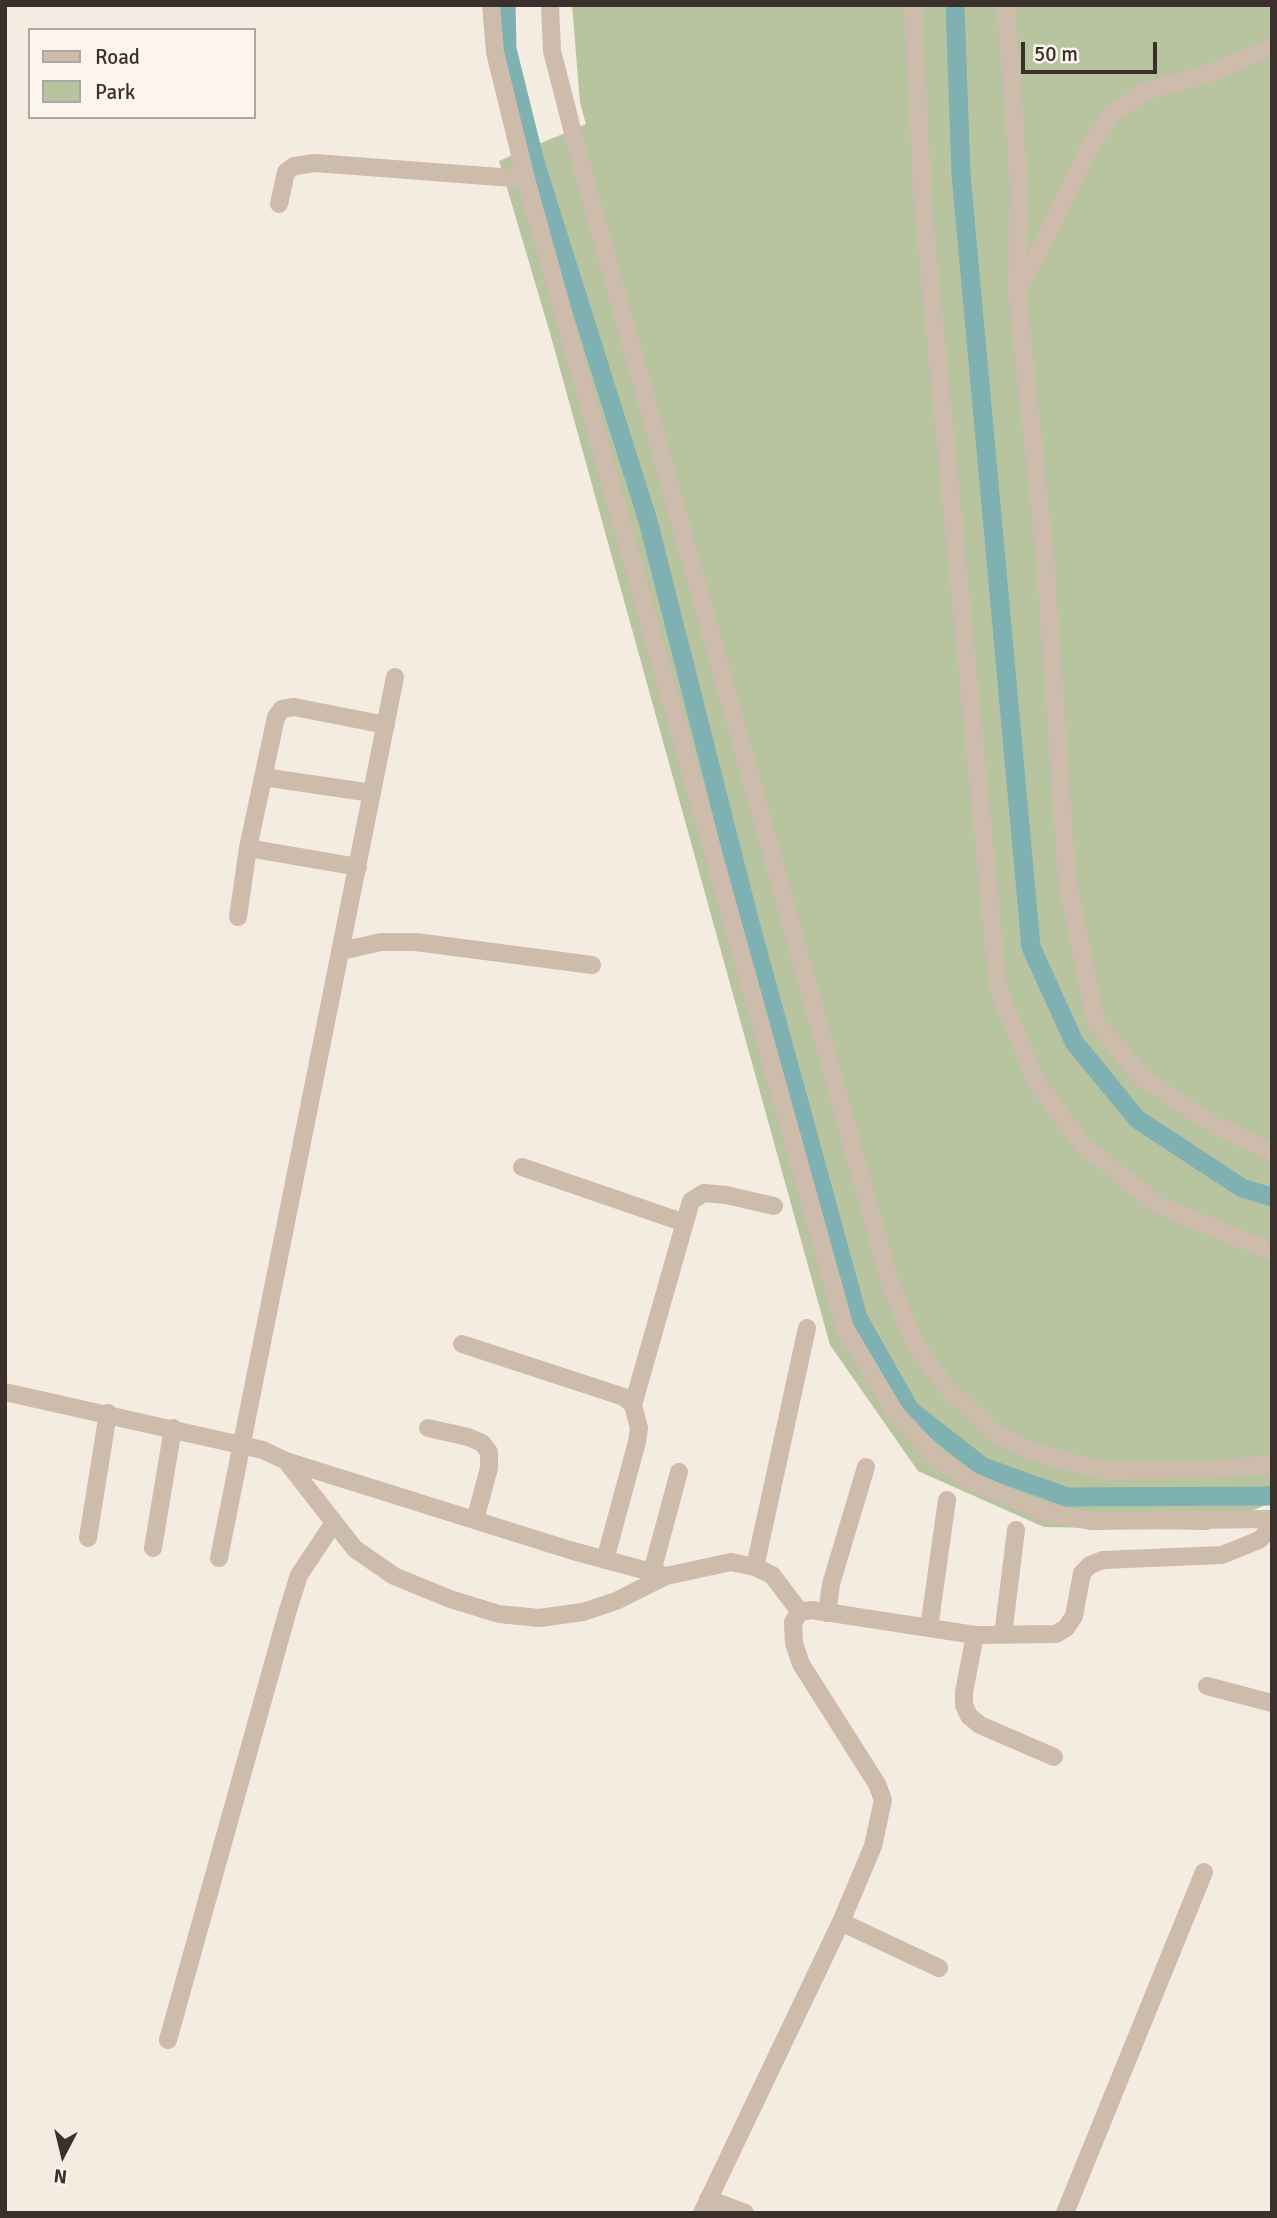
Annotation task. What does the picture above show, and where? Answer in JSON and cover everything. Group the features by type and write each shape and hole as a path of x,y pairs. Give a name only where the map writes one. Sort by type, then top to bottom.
{"street":[{"path":"491,5 495,52 526,179 845,1328 897,1414 940,1461 972,1481 1046,1513 1091,1521 1272,1520"},
{"path":"550,5 552,51 579,156 891,1286 915,1343 946,1387 994,1432 1030,1451 1104,1471 1220,1469 1272,1464"},
{"path":"913,5 923,205 998,988 1037,1084 1084,1146 1158,1205 1272,1252"},
{"path":"1006,5 1018,185 1017,289 1045,557 1068,880 1096,1022 1140,1076 1216,1126 1272,1152"},
{"path":"1017,289 1087,151 1113,113 1143,92 1208,74 1272,47"},
{"path":"279,204 286,172 294,166 315,163 526,179"},
{"path":"219,1558 395,677"},
{"path":"238,917 248,848 272,727 282,709 294,707 386,725"},
{"path":"263,778 372,793"},
{"path":"248,848 358,867"},
{"path":"341,951 381,942 416,942 592,965"},
{"path":"522,1167 682,1222"},
{"path":"605,1560 637,1442 639,1428 633,1405 682,1222 691,1201 704,1193 774,1206"},
{"path":"755,1567 807,1328"},
{"path":"462,1344 624,1397 633,1405"},
{"path":"5,1392 242,1444 286,1461 475,1520 659,1574"},
{"path":"88,1538 108,1413"},
{"path":"153,1548 173,1428"},
{"path":"428,1428 468,1437 482,1443 489,1452 489,1468 475,1520"},
{"path":"286,1461 355,1549 394,1576 450,1599 499,1614 539,1618 583,1612 616,1601 659,1574 731,1562 772,1574 800,1612"},
{"path":"827,1613 831,1584 866,1467"},
{"path":"659,1574 679,1472"},
{"path":"929,1628 947,1500"},
{"path":"167,2040 299,1575 333,1524"},
{"path":"800,1612 827,1613 975,1635 1043,1636 1066,1628 1074,1616 1082,1573 1090,1565 1103,1560 1222,1555 1259,1540 1272,1528"},
{"path":"1003,1635 1016,1530"},
{"path":"745,2213 705,2206 841,1923 873,1846 883,1800 877,1784 801,1664 794,1643 793,1622 800,1612"},
{"path":"975,1635 964,1692 964,1705 968,1716 980,1726 1054,1756"},
{"path":"1207,1686 1272,1703"},
{"path":"1065,2213 1205,1872"},
{"path":"841,1923 939,1968"}],"green space":[{"path":"572,5 1272,5 1272,1502 1208,1530 1044,1527 918,1471 830,1345 550,333 499,161 586,124 580,103"}],"waterway":[{"path":"506,5 507,49 535,162 648,521 750,923 858,1318 910,1410 983,1467 1067,1497 1272,1496"},
{"path":"955,5 961,174 1031,947 1074,1042 1137,1119 1242,1188 1272,1197"}]}
